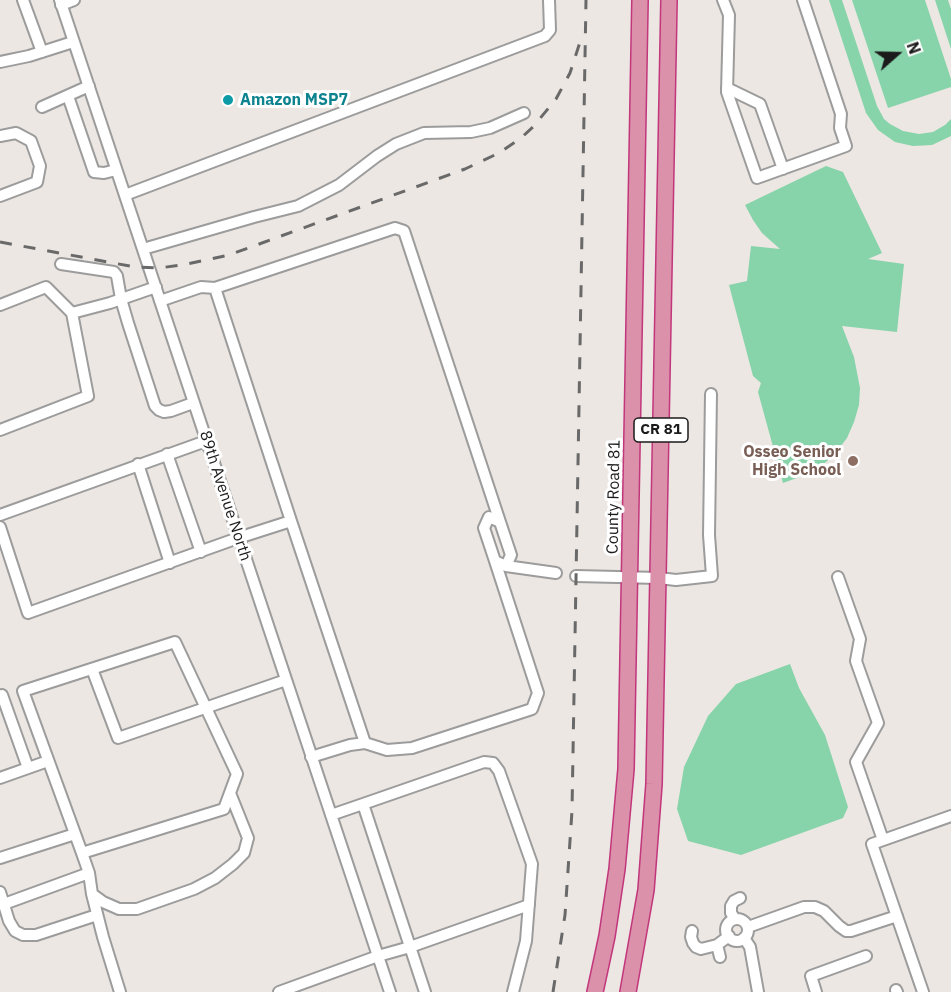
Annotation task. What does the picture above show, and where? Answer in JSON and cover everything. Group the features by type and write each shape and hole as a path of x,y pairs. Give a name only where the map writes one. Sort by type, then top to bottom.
{"highway":[{"name":"County Road 81","path":"596,992 617,869 626,769 640,0"},
{"name":"CR 81","path":"628,992 646,890 654,784 669,0"}],"street":[{"path":"23,0 42,52"},
{"path":"60,2 74,0"},
{"path":"125,195 545,36 550,30 549,0"},
{"path":"723,0 729,15 727,92 757,178 846,147 840,128 841,114 803,0"},
{"name":"89th Avenue North","path":"60,2 390,992"},
{"path":"0,62 73,42"},
{"path":"42,107 88,87"},
{"path":"727,88 760,104 783,169"},
{"path":"68,96 94,172 104,173 116,170"},
{"path":"143,249 298,206 339,185 396,144 424,133 471,132 490,128 524,113"},
{"path":"0,136 16,133 31,141 40,166 37,182 0,196"},
{"path":"160,302 201,287 215,288 395,228 404,231 511,555 506,566"},
{"path":"61,264 114,272 155,406 164,412 193,403"},
{"path":"0,305 46,287 72,313 88,396 0,430"},
{"path":"72,313 121,300 156,287"},
{"path":"215,288 365,743"},
{"path":"576,576 676,580 712,576 709,535 711,394"},
{"path":"0,516 206,441"},
{"path":"167,454 201,552"},
{"path":"138,464 171,563"},
{"path":"312,757 350,745 365,743 387,750 412,748 532,709 538,693 484,528 489,517 500,522"},
{"path":"0,526 28,613 291,521"},
{"path":"495,561 506,566 556,573"},
{"path":"838,577 860,639 856,661 878,723 856,762 897,916 923,992"},
{"path":"28,768 1,696 176,642 237,774 224,809 82,853"},
{"path":"92,669 118,738 286,680"},
{"path":"23,691 89,873 102,937 120,992"},
{"path":"0,778 48,761"},
{"path":"331,815 484,762 493,763 499,771 532,864 526,941 513,992"},
{"path":"92,894 103,902 120,909 137,909 194,889 215,878 244,853 248,838 230,793"},
{"path":"363,804 425,992"},
{"path":"878,842 951,816"},
{"path":"0,858 75,834"},
{"path":"4,904 89,873"},
{"path":"0,892 9,921 15,931 23,935 36,935 97,915"},
{"path":"735,919 731,906 740,898"},
{"path":"279,992 529,905"},
{"path":"748,927 804,907 815,906 825,910 846,931 851,931 860,923 897,916"},
{"path":"735,919 743,920 748,927 744,938 736,940 729,936 727,928 728,924 735,919"},
{"path":"692,931 693,943 696,947 701,948 717,945 729,936"},
{"path":"744,938 750,948 758,992"},
{"path":"717,945 720,957"},
{"path":"816,992 811,976 866,956"}],"green space":[{"path":"829,0 842,0 877,106 884,119 903,131 919,134 933,132 951,119 951,136 932,145 913,146 895,142 878,130 866,113"},
{"path":"852,0 925,0 951,79 951,87 888,108"},
{"path":"935,0 948,0 951,9 951,49"},
{"path":"826,166 843,172 882,253 868,259 904,264 897,332 842,326 854,357 860,388 859,405 854,422 847,438 826,462 813,472 783,483 758,392 761,383 753,376 729,285 747,281 751,246 780,249 762,233 745,205"},
{"path":"790,664 799,688 825,735 848,807 843,818 741,855 688,841 677,809 684,767 708,716 736,684"}],"railway":[{"path":"553,992 565,915 572,811 586,0"},
{"path":"0,242 135,267 159,268 229,255 465,169 499,153 533,127 556,99 570,73 581,39"}],"place":[{"name":"Amazon MSP7","path":"228,100"},
{"name":"Osseo Senior High School","path":"853,461"}]}
